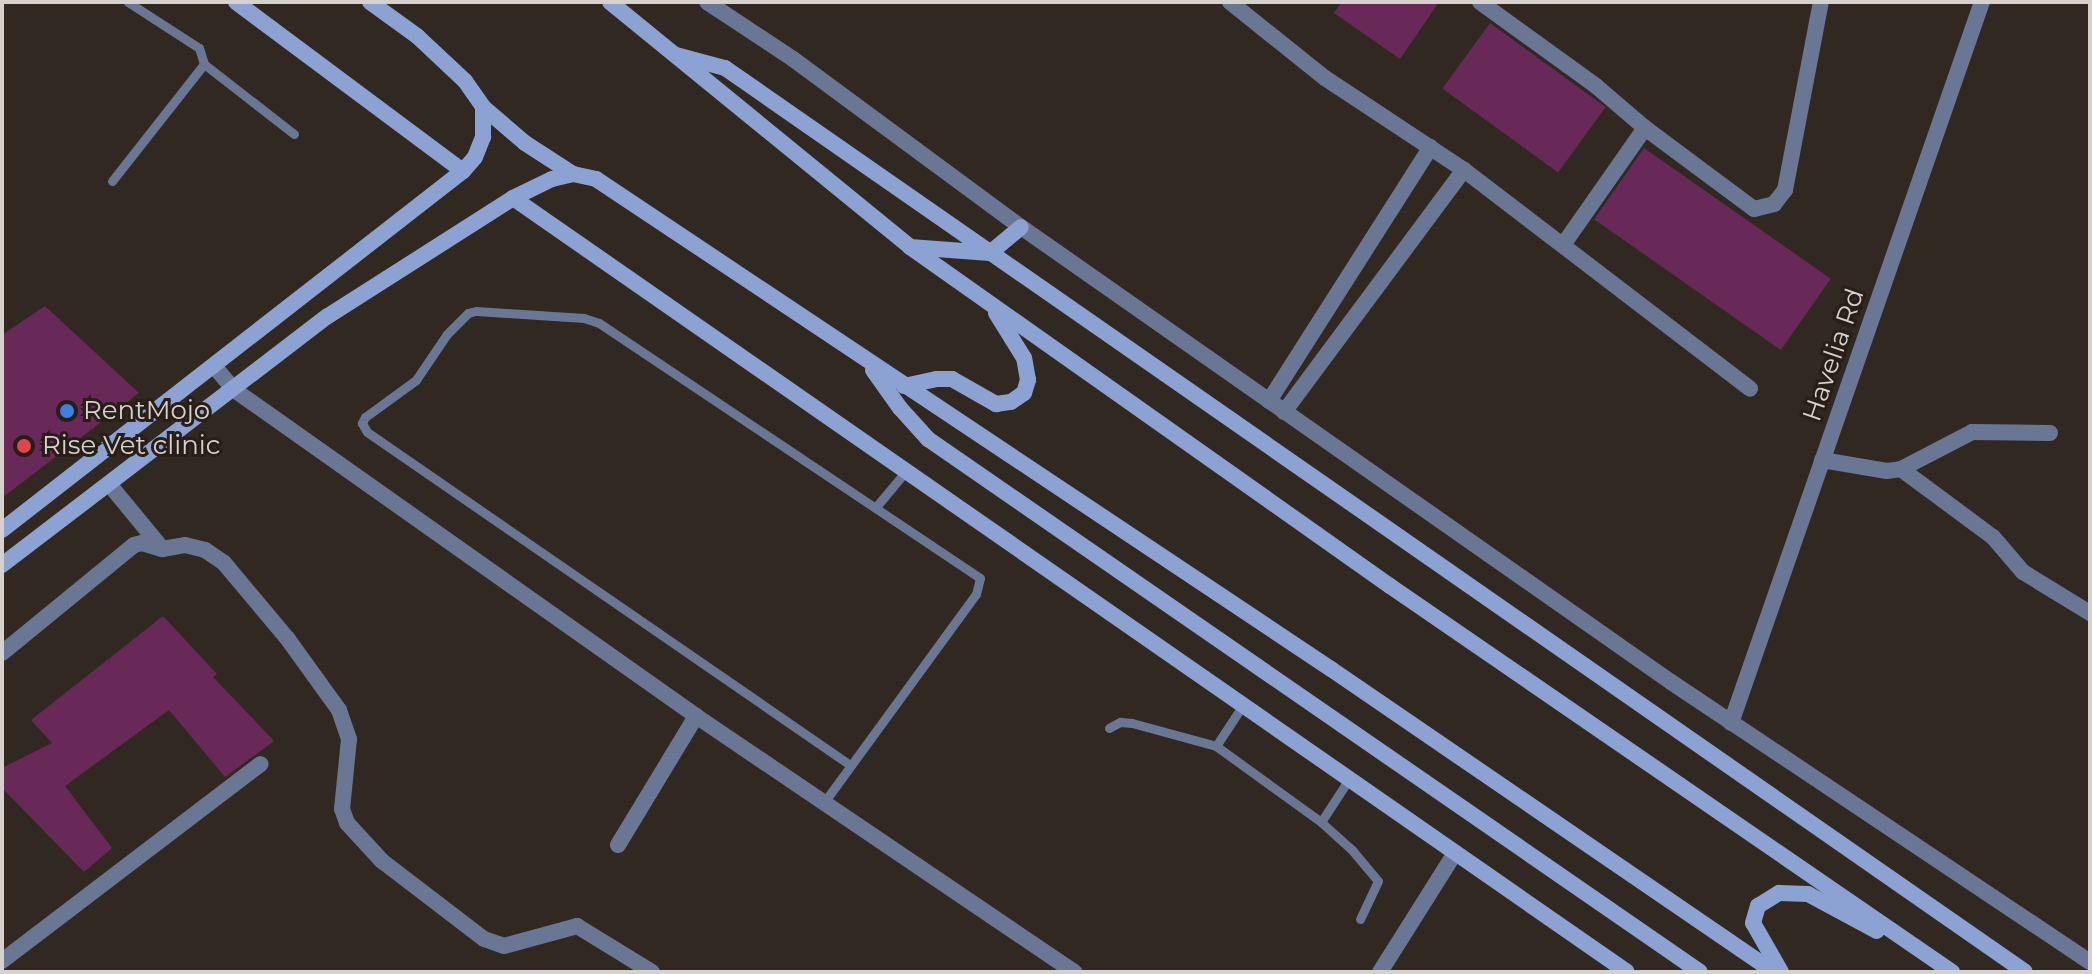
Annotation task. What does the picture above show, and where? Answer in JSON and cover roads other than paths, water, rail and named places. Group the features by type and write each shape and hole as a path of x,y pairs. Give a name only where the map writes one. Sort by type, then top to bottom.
{"street":[{"path":"236,2 463,171"},
{"path":"370,2 417,36 465,81 483,107 525,143 573,174 596,179 1331,669 1774,972"},
{"path":"610,2 910,247 1390,586 1952,972"},
{"path":"707,2 793,59 1021,227 1731,723 2090,962"},
{"path":"1230,2 1325,78 1464,170 1750,389"},
{"path":"1480,2 1596,86 1645,128 1754,209 1774,204 1785,190 1821,2"},
{"name":"Havelia Rd","path":"1731,723 1982,2"},
{"path":"673,54 725,68 2025,972"},
{"path":"2,530 463,171 475,157 483,137 483,107"},
{"path":"1563,245 1645,128"},
{"path":"1269,401 1431,147"},
{"path":"1284,412 1464,170"},
{"path":"2,565 328,316 513,198 552,179 573,174"},
{"path":"513,198 1627,972"},
{"path":"910,247 990,253 1021,227"},
{"path":"904,386 952,379 996,404 1011,402 1024,393 1028,380 1024,358 988,302"},
{"path":"867,361 900,408 928,439 1700,972"},
{"path":"214,366 233,389 696,716 1074,972"},
{"path":"1822,460 1887,471 1901,469 1972,432 2050,433"},
{"path":"1901,469 1993,537 2023,572 2090,613"},
{"path":"109,484 162,549"},
{"path":"2,653 134,545 142,543 162,549 185,545 205,550 224,563 287,638 339,710 349,739 342,809 347,823 382,861 484,939 504,946 577,926 652,972"},
{"path":"618,845 696,716"},
{"path":"2,961 261,764"},
{"path":"1380,972 1455,853"},
{"path":"1781,972 1753,923 1758,906 1779,893 1808,894 1928,956"}],"lane":[{"path":"128,2 199,48 204,64 294,134"},
{"path":"112,181 204,64"},
{"path":"825,801 981,585 980,578 599,323 584,318 468,313 447,334 416,380 365,417 362,423 367,432 850,765"},
{"path":"876,507 906,471"},
{"path":"1216,746 1243,705"},
{"path":"1109,728 1120,722 1132,723 1216,746 1321,822 1352,850 1378,881 1360,919"},
{"path":"1321,822 1349,779"}],"place":[{"name":"RentMojo","path":"67,411"},
{"name":"Rise Vet clinic","path":"24,446"}]}
